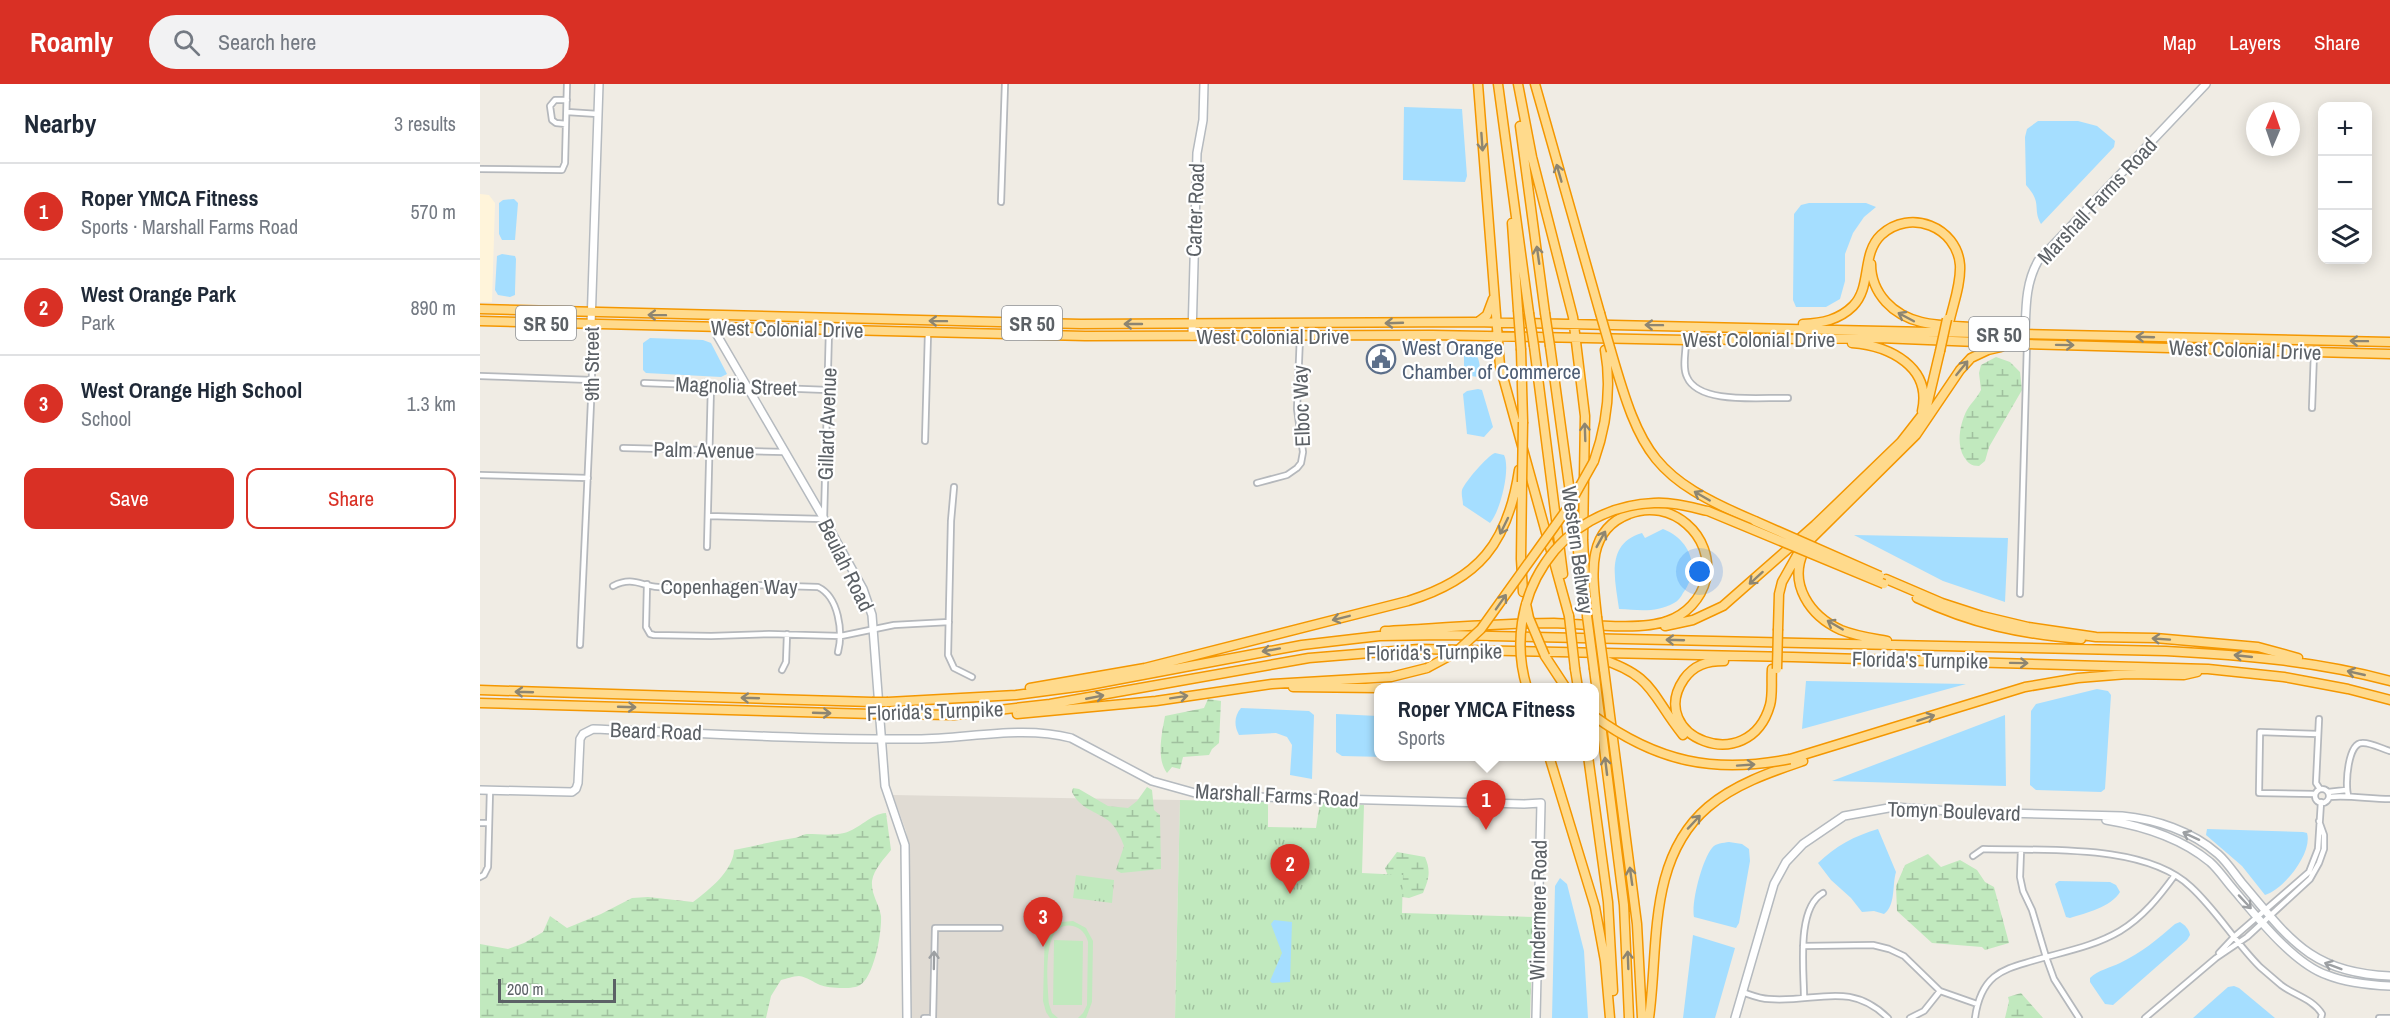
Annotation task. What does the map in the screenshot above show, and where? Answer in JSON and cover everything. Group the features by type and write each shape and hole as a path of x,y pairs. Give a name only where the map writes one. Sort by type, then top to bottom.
{"highway":[{"path":"1478,84 1497,337 1505,386 1569,616"},
{"name":"Western Beltway","path":"1498,84 1577,683"},
{"path":"1516,84 1576,338 1585,416 1583,540 1587,616"},
{"name":"Western Beltway","path":"1516,84 1587,616 1599,669 1624,905 1629,1018"},
{"path":"1535,84 1608,350 1627,406 1637,432 1661,466 1679,482 1702,497 1948,612 2004,630 2067,638 2155,638 2258,647 2322,665"},
{"path":"1512,190 1523,422 1521,559 1523,592 1537,639 1563,683"},
{"path":"1686,340 1690,333 1696,330 1804,324 1836,319 1859,299 1869,256 1875,242 1891,228 1903,223 1924,223 1939,230 1951,241 1956,249 1960,271 1929,416"},
{"path":"1949,319 1957,271 1956,259 1949,244 1936,231 1922,226 1908,226 1891,232 1874,251 1871,270 1879,294 1895,311 1920,323 1986,327 2025,334"},
{"path":"1474,322 1483,320 1487,315 1494,296"},
{"name":"West Colonial Drive","path":"480,309 872,320 1192,324 1474,322 2390,342"},
{"path":"829,330 837,323 872,320"},
{"name":"West Colonial Drive","path":"480,321 1023,335 1686,340 1879,338 2388,353"},
{"path":"969,334 993,329 999,322"},
{"path":"1023,335 1031,328 1062,323"},
{"path":"1392,336 1421,329 1427,323"},
{"path":"1274,336 1291,332 1302,324"},
{"path":"1300,336 1313,324"},
{"path":"1652,339 1673,335 1683,326"},
{"path":"2266,339 2266,350"},
{"path":"1759,340 1789,344 1861,344 1892,353 1913,368 1922,383 1924,402 1918,422"},
{"path":"1775,629 1782,582 1793,559 1916,435 1960,370 1971,358 1993,348 2026,344"},
{"path":"954,715 981,717 1101,707 1306,681 1391,677 1427,668 1455,653 1481,629 1566,509 1594,461 1608,408 1608,350"},
{"path":"1302,645 1380,632 1522,624 1675,625 1709,614 1740,592 1815,525 1901,442 1918,422 1931,397 1942,351"},
{"path":"945,700 1084,680 1145,668 1428,595 1455,582 1486,556 1498,538 1511,511 1519,470 1523,422"},
{"path":"1526,683 1521,656 1521,630 1525,603 1536,577 1552,552 1573,533 1597,518 1624,508 1652,503 1679,504 1708,511 1885,581"},
{"path":"1617,625 1665,622 1686,610 1698,597 1706,575 1706,554 1694,531 1679,518 1660,510 1637,511 1619,519 1604,533 1597,544 1593,562 1599,669 1637,924 1642,1018"},
{"path":"1581,653 1616,664 1639,676 1650,686 1683,735 1696,746 1712,750 1730,750 1740,747 1763,730 1776,702 1774,592 1782,569 1796,546 1815,525"},
{"path":"1814,536 1803,552 1797,573 1802,593 1808,604 1840,629 1861,636 1911,646"},
{"name":"Florida's Turnpike","path":"480,690 872,702 945,700 1016,696 1084,686 1302,645 1379,636 1474,635 2226,654 2322,665 2390,681"},
{"name":"Florida's Turnpike","path":"480,704 954,715 1081,700 1250,667 1346,654 1427,649 2208,669 2284,677 2348,689 2390,700"},
{"path":"1774,669 1769,707 1760,726 1748,737 1729,745 1712,745 1696,739 1682,724 1678,716 1677,697 1683,681 1696,667 1713,661 1793,657"},
{"path":"1649,1018 1663,881 1671,856 1688,828 1709,806 1737,788 1789,763 2001,693 2050,682 2127,674 2184,675 2208,669"},
{"path":"1212,692 1272,687 1374,688"},
{"path":"1599,719 1636,744 1681,760 1723,766 1789,763"},
{"path":"1544,761 1569,820"},
{"path":"1551,761 1601,934 1611,1018"},
{"path":"1589,761 1608,902 1613,981 1611,1018"}],"street":[{"path":"480,169 562,170 565,163 567,84"},
{"name":"9th Street","path":"580,645 592,380 591,313 599,84"},
{"path":"1001,202 1005,84"},
{"name":"Carter Road","path":"1192,336 1197,153 1203,120 1204,84"},
{"name":"Marshall Farms Road","path":"2025,334 2027,288 2031,273 2038,261 2206,84"},
{"path":"566,124 552,120 550,106 555,100 567,100"},
{"path":"567,112 598,114"},
{"name":"Beulah Road","path":"715,316 717,335 863,589 875,629 885,786 904,845 908,1018"},
{"name":"Gillard Avenue","path":"824,519 829,330"},
{"path":"925,441 928,333"},
{"name":"Elboc Way","path":"1257,483 1287,475 1301,462 1303,451 1298,409 1300,336"},
{"path":"1686,340 1685,371 1693,386 1700,392 1715,396 1788,398"},
{"path":"2020,594 2026,344"},
{"path":"2312,408 2314,352"},
{"path":"480,376 592,380"},
{"name":"Magnolia Street","path":"645,383 828,390"},
{"path":"707,547 711,385"},
{"name":"Palm Avenue","path":"623,448 786,452"},
{"path":"480,475 588,478"},
{"path":"954,487 951,521 950,660 954,668 972,677"},
{"path":"708,516 824,519"},
{"path":"614,586 622,581 647,584"},
{"name":"Copenhagen Way","path":"842,636 837,615 827,594 818,587 740,585 714,588 660,587 647,584 646,627 650,634 842,636 924,622 949,622"},
{"path":"782,670 786,662 787,634"},
{"path":"838,652 842,636"},
{"path":"2319,719 2316,783 2320,789 2328,795 2347,793 2353,798 2390,799"},
{"name":"Beard Road","path":"480,790 572,792 578,783 580,739 583,734 593,729 883,738"},
{"name":"Marshall Farms Road","path":"883,738 917,739 1029,732 1057,735 1082,742 1152,781 1213,795 1541,803"},
{"path":"2318,734 2260,732 2259,793 2315,794 2320,789"},
{"path":"2347,793 2351,752 2355,745 2363,742 2390,751"},
{"path":"480,877 484,875 488,867 490,790"},
{"path":"2315,794 2316,799 2321,802"},
{"path":"2321,802 2325,802 2328,795"},
{"path":"2216,958 2234,936 2261,919 2311,873 2324,849 2324,835 2319,821 2321,802"},
{"name":"Windermere Road","path":"1536,1018 1541,803"},
{"name":"Tomyn Boulevard","path":"1735,1018 1774,884 1786,862 1803,844 1844,816 1894,807 1963,812 2144,818 2171,827 2201,841 2219,855 2292,942 2324,963 2348,972 2390,976"},
{"name":"Tomyn Boulevard","path":"2088,817 2124,823 2161,834 2188,847 2211,863 2287,948 2306,965 2326,975 2360,984 2390,986"},
{"path":"480,823 489,823"},
{"path":"1973,855 1983,849 2111,853 2139,859 2175,875 2190,886 2260,966 2281,985 2318,1008 2321,1018"},
{"path":"2021,850 2020,877 2046,957 2054,979 2079,1018"},
{"path":"1975,1018 1977,1004 1993,978 2007,969 2095,943 2119,931 2138,919 2175,875"},
{"path":"1804,997 1804,929 1815,897 1823,893"},
{"path":"2145,1018 2216,958 2252,933 2261,919"},
{"path":"2247,926 2252,933"},
{"path":"924,1018 931,1018 935,928 1000,928"},
{"path":"1803,946 1873,945 1889,949 1904,956 1940,991 1977,1004"},
{"path":"1910,1018 1924,1011 1940,991"},
{"path":"1742,992 1769,999 1847,996 1862,999 1877,1007 1888,1018"},
{"path":"2379,1018 2390,1018"}],"shaded area":[{"path":"480,194 489,195 495,203 492,302 480,302"},
{"path":"893,795 1180,800 1175,1018 910,1018 909,851 906,831"}],"green space":[{"path":"1996,357 2010,362 2020,372 2022,390 1989,447 1985,461 1979,466 1970,464 1964,457 1960,446 1961,427 1967,410 1981,390 1979,373 1981,365"},
{"path":"1208,699 1221,701 1219,743 1209,755 1183,757 1180,769 1172,767 1167,773 1161,753 1165,716 1204,708"},
{"path":"1147,787 1152,790 1154,810 1160,815 1161,869 1121,873 1116,870 1124,846 1118,833 1109,821 1075,798 1073,788 1079,789 1108,806 1128,808 1137,801"},
{"path":"1180,800 1268,802 1268,827 1316,828 1320,803 1364,805 1362,873 1403,875 1402,913 1533,917 1530,1018 1175,1018"},
{"path":"886,813 891,850 877,868 872,881 881,916 880,932 873,964 865,980 857,987 829,987 799,976 781,980 771,996 766,1018 480,1018 480,944 508,949 543,932 550,916 567,928 632,898 648,897 693,902 725,873 733,858 734,850 796,838 805,834 844,833 875,816"},
{"path":"1397,852 1425,857 1428,875 1423,893 1409,898 1402,897 1391,884 1385,868"},
{"path":"1928,854 1941,867 1960,860 1977,870 1985,882 1994,887 2009,943 1985,950 1982,947 1932,943 1897,911 1896,886 1905,865"},
{"path":"1076,875 1114,880 1112,903 1073,898"},
{"path":"1073,921 1086,928 1093,941 1092,1002 1086,1018 1078,1018 1087,1005 1088,942 1078,928 1062,927 1055,933 1048,955 1049,1004 1052,1013 1058,1018 1050,1018 1043,1001 1045,926 1050,926 1050,929 1061,922"},
{"path":"1054,940 1083,941 1082,1005 1053,1005"},
{"path":"2021,993 2043,1018 2005,1018 2008,997"}],"water":[{"path":"1404,107 1462,109 1467,176 1465,182 1403,180"},
{"path":"2038,121 2078,121 2097,126 2115,141 2114,147 2041,224 2038,219 2036,201 2026,185 2025,137 2027,129"},
{"path":"514,199 518,203 515,240 502,240 499,234 499,203 503,200"},
{"path":"1866,203 1876,207 1864,217 1853,233 1845,254 1845,281 1840,299 1826,307 1796,307 1793,300 1794,214 1801,205"},
{"path":"502,254 515,256 516,259 515,295 510,297 498,295 495,290 497,256"},
{"path":"650,338 703,340 711,343 727,374 721,377 646,373 643,370 643,343"},
{"path":"1474,351 1477,356 1480,367 1478,377 1464,375 1464,354"},
{"path":"1478,389 1482,390 1493,427 1484,437 1467,434 1463,394"},
{"path":"1495,453 1504,455 1506,470 1501,500 1490,523 1463,505 1462,490 1477,470"},
{"path":"1663,529 1680,540 1690,556 1692,565 1688,584 1678,600 1667,606 1647,610 1619,609 1615,575 1617,554 1630,538 1642,533 1645,538"},
{"path":"1854,535 2008,538 2005,602 1943,581"},
{"path":"1806,681 1966,684 1802,729"},
{"path":"2097,689 2108,691 2111,695 2105,789 2101,792 2036,790 2030,785 2031,711 2036,704"},
{"path":"1241,708 1309,711 1314,715 1312,779 1290,775 1292,745 1287,737 1276,733 1239,735 1236,721"},
{"path":"1336,714 1374,716 1374,757 1342,756 1336,752"},
{"path":"2005,715 2006,786 1832,781"},
{"path":"1878,829 1896,872 1892,900 1884,914 1874,911 1862,912 1818,863 1846,842"},
{"path":"2207,829 2303,832 2307,833 2308,841 2306,850 2295,870 2280,886 2265,895 2242,866 2206,835"},
{"path":"1729,842 1742,844 1749,849 1750,861 1739,923 1736,928 1694,917 1696,892 1708,854 1716,845"},
{"path":"1560,878 1567,884 1584,951 1588,1018 1552,1018 1555,886"},
{"path":"2059,881 2110,882 2116,885 2120,892 2104,906 2070,918 2066,917 2055,884"},
{"path":"1274,920 1292,922 1290,982 1272,983 1270,981 1282,953 1271,924"},
{"path":"2180,922 2189,931 2190,935 2187,940 2113,1005 2105,1004 2090,982 2090,978 2135,955"},
{"path":"1693,935 1735,948 1715,1018 1683,1018"},
{"path":"2234,986 2275,1018 2193,1018 2228,987"}],"place":[{"name":"West Orange Chamber of Commerce","path":"1381,359"},
{"name":"Roper YMCA Fitness","path":"1486,830"},
{"name":"West Orange Park","path":"1290,894"},
{"name":"West Orange High School","path":"1043,947"}]}
